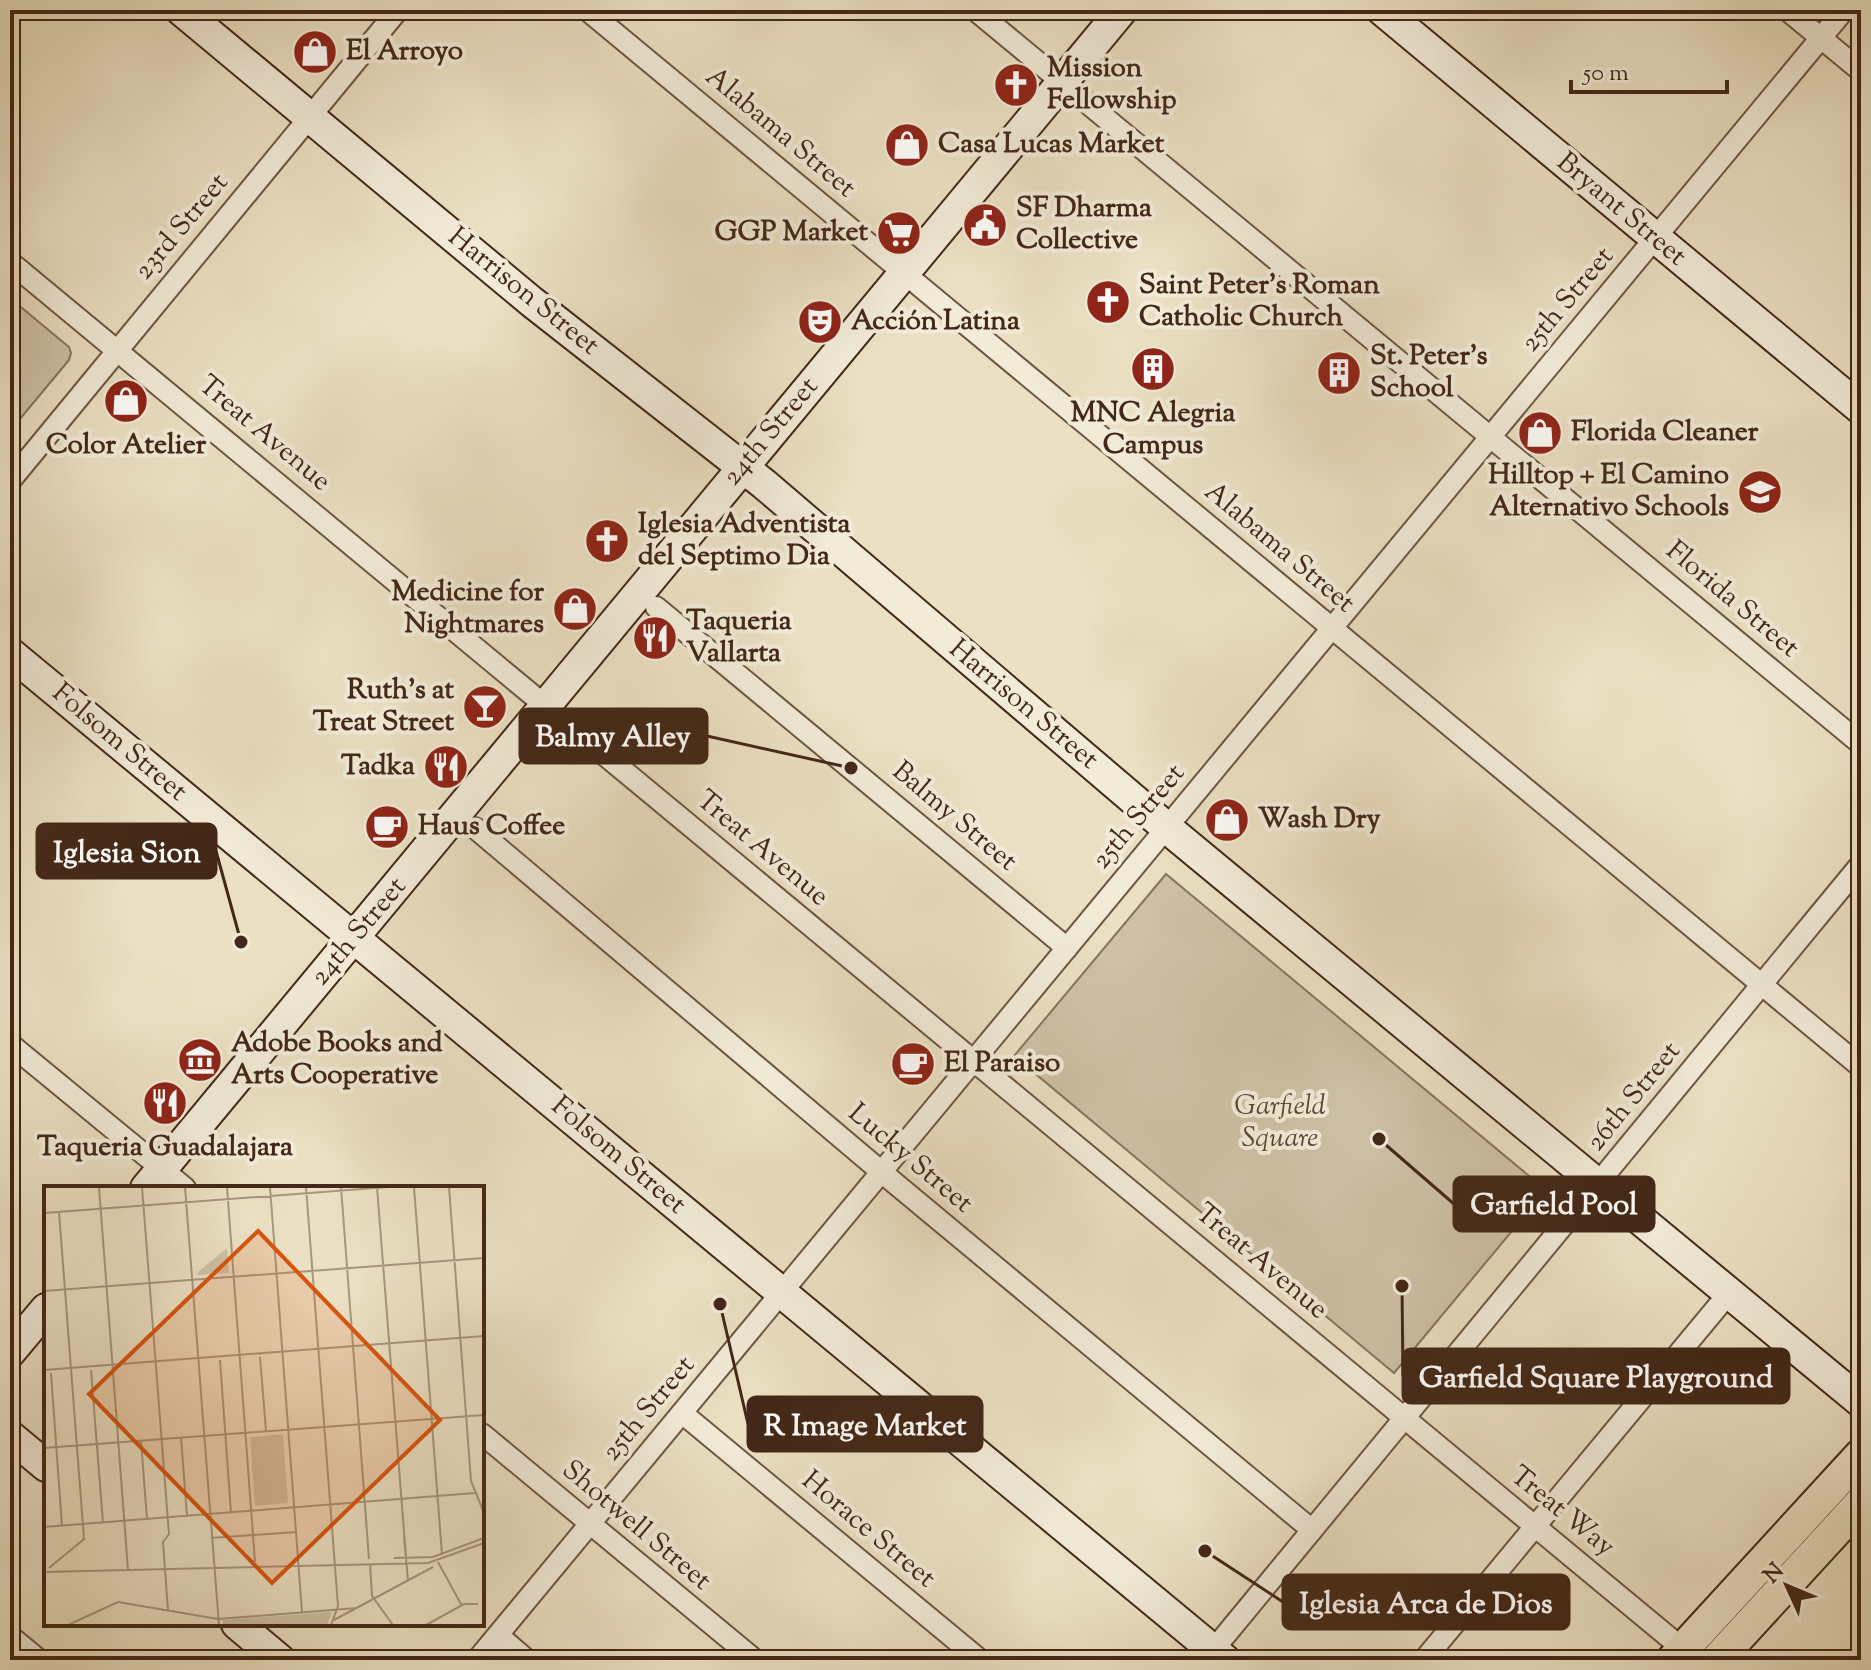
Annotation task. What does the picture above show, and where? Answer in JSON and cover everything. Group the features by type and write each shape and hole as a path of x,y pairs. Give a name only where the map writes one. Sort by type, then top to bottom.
{"main road":[{"path":"1678,1654 1861,1455"},
{"path":"1717,1660 1861,1503"}],"street":[{"name":"Harrison Street","path":"181,10 532,302 743,467 1167,828 1861,1402"},
{"name":"23rd Street","path":"10,481 398,10"},
{"name":"Alabama Street","path":"587,10 1861,1067"},
{"name":"Florida Street","path":"975,10 1861,744"},
{"name":"24th Street","path":"164,1182 354,938 1122,10"},
{"name":"Bryant Street","path":"1382,10 1861,409"},
{"path":"1787,10 1861,71"},
{"name":"25th Street","path":"477,1660 1844,10"},
{"name":"Treat Avenue","path":"10,262 1405,1418"},
{"name":"Balmy Street","path":"656,607 1067,948"},
{"name":"Folsom Street","path":"10,653 782,1293 1214,1657"},
{"name":"Lucky Street","path":"475,828 1312,1530"},
{"name":"26th Street","path":"1214,1657 1312,1530 1861,864"},
{"path":"10,1044 164,1182"},
{"path":"1424,1660 1729,1293"},
{"path":"10,1352 44,1311"},
{"name":"Horace Street","path":"682,1413 980,1660"},
{"name":"Treat Way","path":"1405,1418 1535,1526 1678,1654"},
{"path":"10,1436 44,1464"},
{"name":"Shotwell Street","path":"484,1436 755,1660"},
{"path":"239,1626 280,1660"},
{"path":"498,1635 527,1660"},
{"path":"10,1636 39,1660"}],"green space":[{"path":"10,298 69,347 71,353 69,360 10,431"},
{"name":"Garfield Square","path":"1166,874 1546,1190 1394,1373 1014,1056"}],"place":[{"name":"El Arroyo","path":"315,52"},
{"name":"Mission Fellowship","path":"1016,85"},
{"name":"Casa Lucas Market","path":"907,145"},
{"name":"SF Dharma Collective","path":"985,225"},
{"name":"GGP Market","path":"899,233"},
{"name":"Saint Peter's Roman Catholic Church","path":"1108,302"},
{"name":"Acción Latina","path":"820,322"},
{"name":"MNC Alegria Campus","path":"1153,369"},
{"name":"St. Peter's School","path":"1339,373"},
{"name":"Color Atelier","path":"126,401"},
{"name":"Florida Cleaner","path":"1540,433"},
{"name":"Hilltop + El Camino Alternativo Schools","path":"1760,492"},
{"name":"Iglesia Adventista del Septimo Dia","path":"607,541"},
{"name":"Medicine for Nightmares","path":"575,609"},
{"name":"Taqueria Vallarta","path":"655,638"},
{"name":"Ruth’s at Treat Street","path":"485,707"},
{"name":"Tadka","path":"446,767"},
{"name":"Balmy Alley","path":"851,768"},
{"name":"Wash Dry","path":"1227,820"},
{"name":"Haus Coffee","path":"387,827"},
{"name":"Iglesia Sion","path":"241,942"},
{"name":"Adobe Books and Arts Cooperative","path":"200,1060"},
{"name":"El Paraiso","path":"913,1064"},
{"name":"Taqueria Guadalajara","path":"165,1103"},
{"name":"Garfield Pool","path":"1379,1139"},
{"name":"Garfield Square Playground","path":"1402,1286"},
{"name":"R Image Market","path":"720,1304"},
{"name":"Iglesia Arca de Dios","path":"1205,1551"}]}
